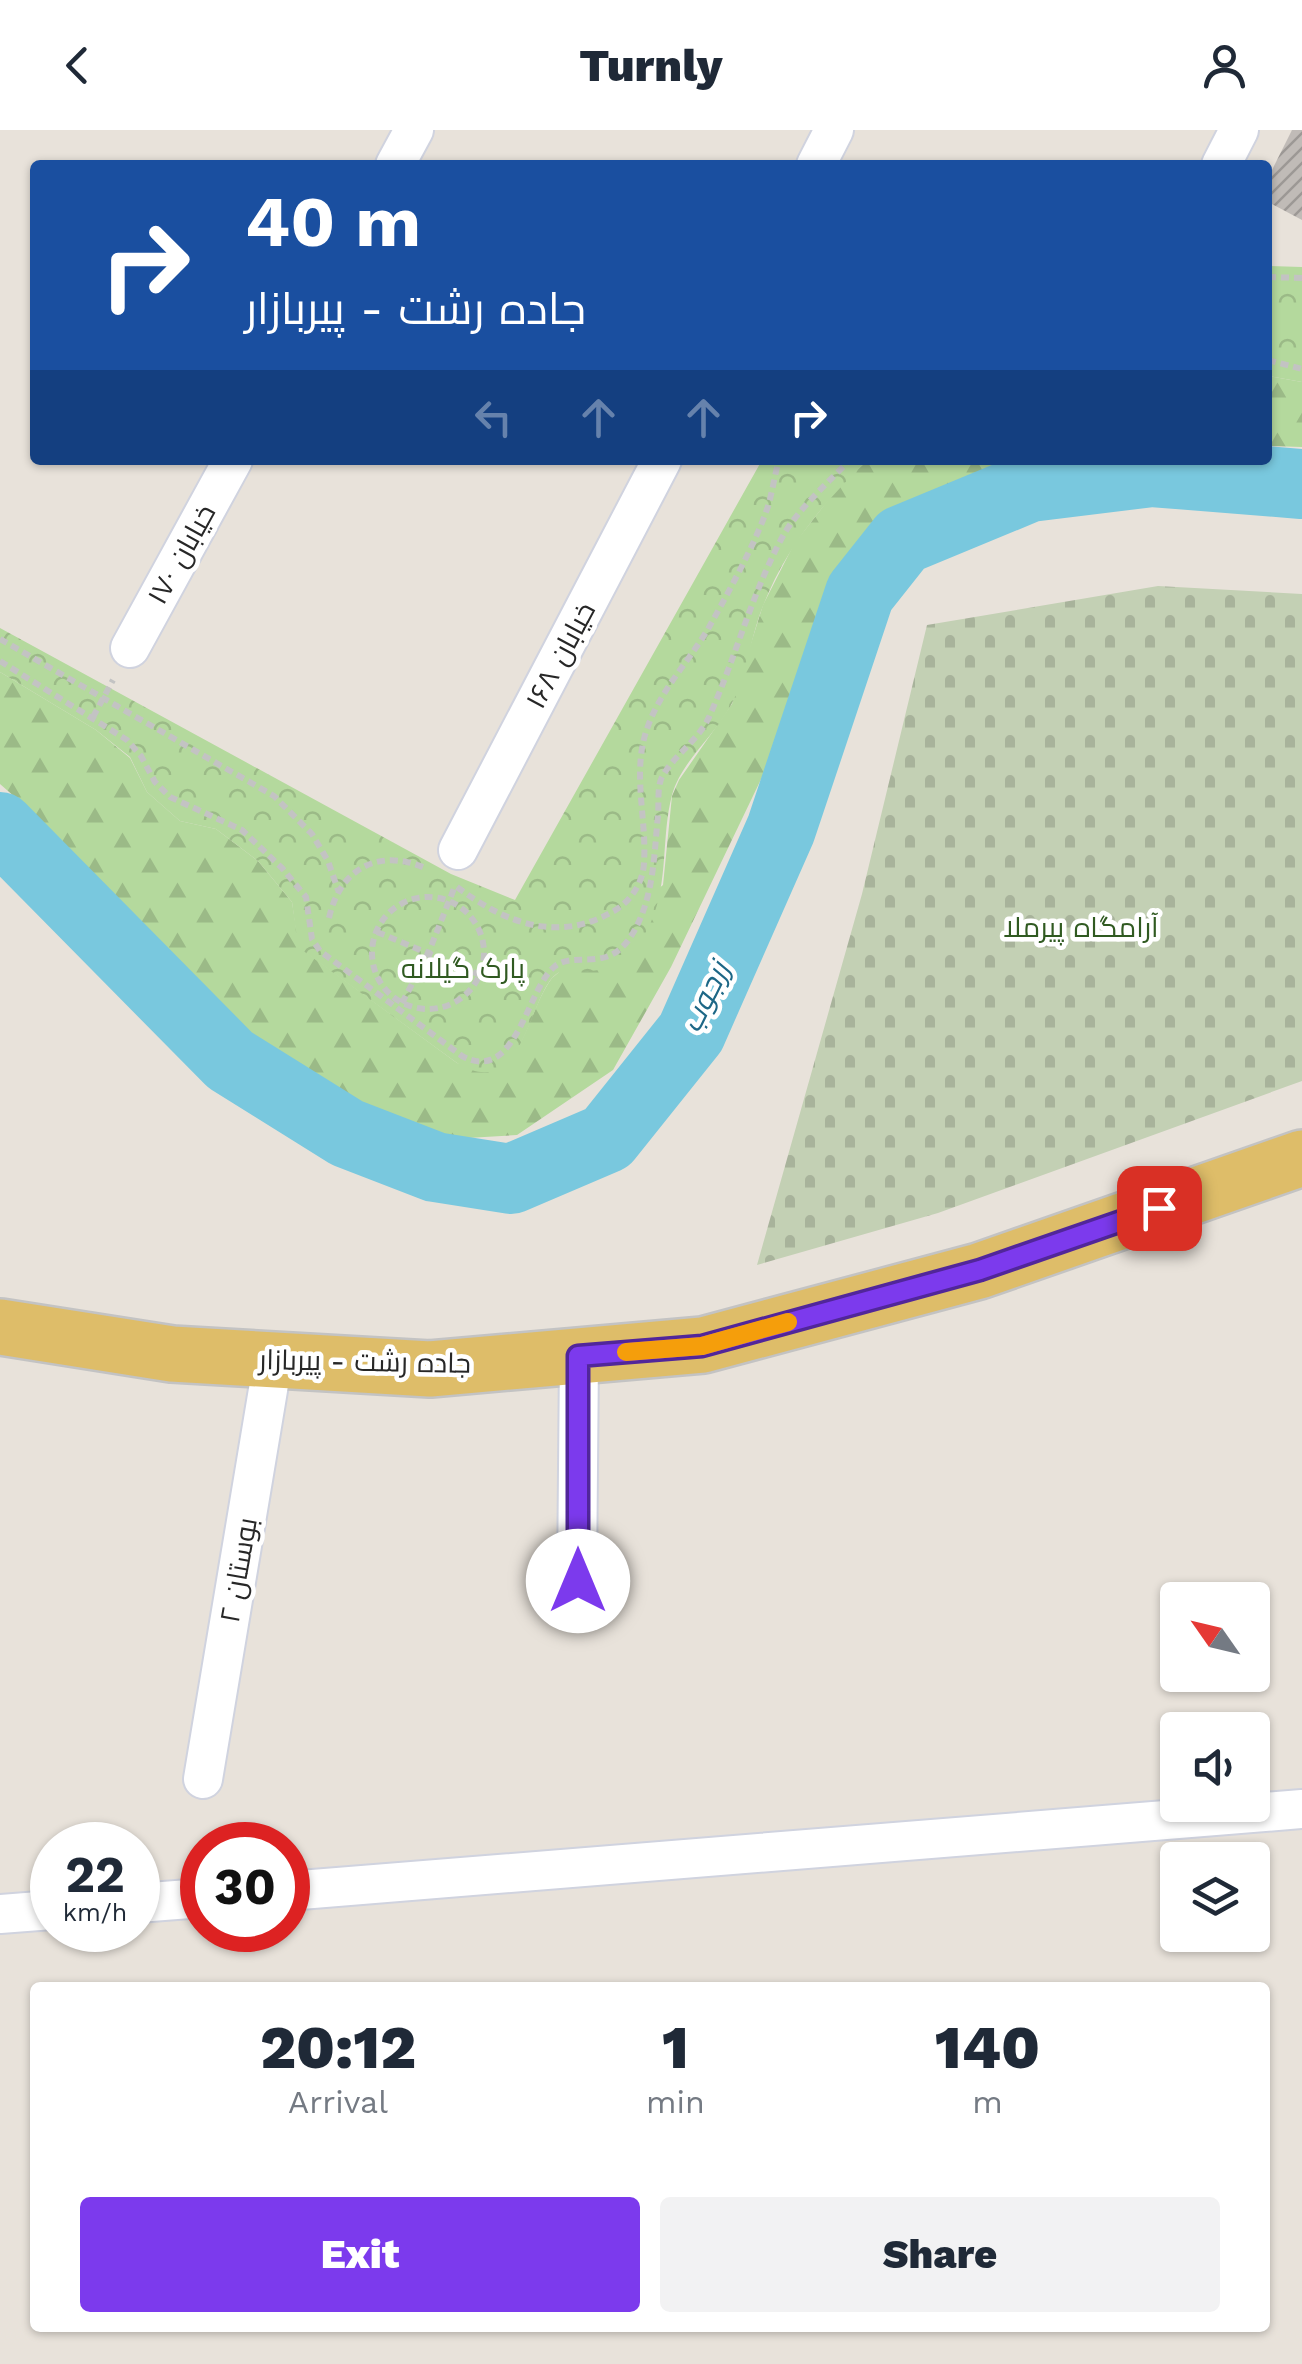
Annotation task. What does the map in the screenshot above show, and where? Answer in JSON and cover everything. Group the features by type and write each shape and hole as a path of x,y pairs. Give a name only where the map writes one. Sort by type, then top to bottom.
{"main road":[{"name":"جاده رشت - پیربازار","path":"0,1327 172,1354 430,1369 702,1346 980,1270 1302,1158"}],"street":[{"path":"398,160 414,130"},
{"path":"819,160 834,130"},
{"path":"1224,160 1239,130"},
{"name":"خیابان ۱۷۰","path":"130,648 230,465"},
{"name":"خیابان ۱۶۸","path":"457,868 659,465"},
{"path":"578,1356 578,1581"},
{"name":"بوستان ۲","path":"203,1779 274,1360"},
{"path":"310,1889 1302,1809"},
{"path":"0,1914 30,1912"}],"path":[{"path":"1272,277 1302,278"},
{"path":"1272,361 1302,369"},
{"path":"457,868 480,904 529,924 559,930 584,926 622,907 639,885 644,865 639,765 648,726 706,631 766,513 777,465"},
{"path":"0,639 274,796 312,834 328,861 338,890"},
{"path":"329,918 338,890 361,870 390,858 408,860 442,876 457,868"},
{"path":"402,1003 428,954 457,868"},
{"path":"431,897 447,900 476,923 484,958 480,976 470,991 438,1008 420,1009 402,1003 379,980 372,948 377,932 398,906 431,897"},
{"path":"377,932 480,976"}],"green space":[{"path":"1272,266 1302,267 1302,382 1272,377"},
{"path":"1272,377 1302,382 1302,447 1272,446"},
{"name":"پارک گیلانه","path":"759,465 863,465 821,509 782,565 759,618 736,695 676,783 660,891 647,931 619,962 600,970 563,971 550,981 512,1057 498,1069 480,1072 457,1063 298,947 292,902 258,861 216,829 180,821 147,792 130,757 96,730 0,672 0,628 451,874 515,900"},
{"path":"862,465 1027,465 989,478 919,516 857,566 798,702 671,967 613,1070 517,1135 417,1141 272,1063 143,951 24,805 0,784 0,672 96,730 130,758 147,792 180,821 216,829 258,861 292,902 299,947 457,1063 479,1068 496,1066 519,1045 552,978 663,885 672,796 679,780 732,704 763,605 794,544 839,486"},
{"name":"آرامگاه پیرملا","path":"1158,586 1302,594 1302,1081 938,1213 757,1265 862,894 927,625"}],"building":[{"path":"1292,130 1302,130 1302,220 1272,204 1272,170"}],"waterway":[{"name":"زرجوب","path":"0,827 230,1060 347,1133 435,1167 511,1179 607,1138 691,1033 781,829 860,593 902,540 1030,487 1152,472 1302,484"}],"slow traffic":[{"path":"626,1352 702,1346 788,1322"}],"route":[{"path":"578,1581 578,1356 702,1346 980,1270 1159,1208"}]}
